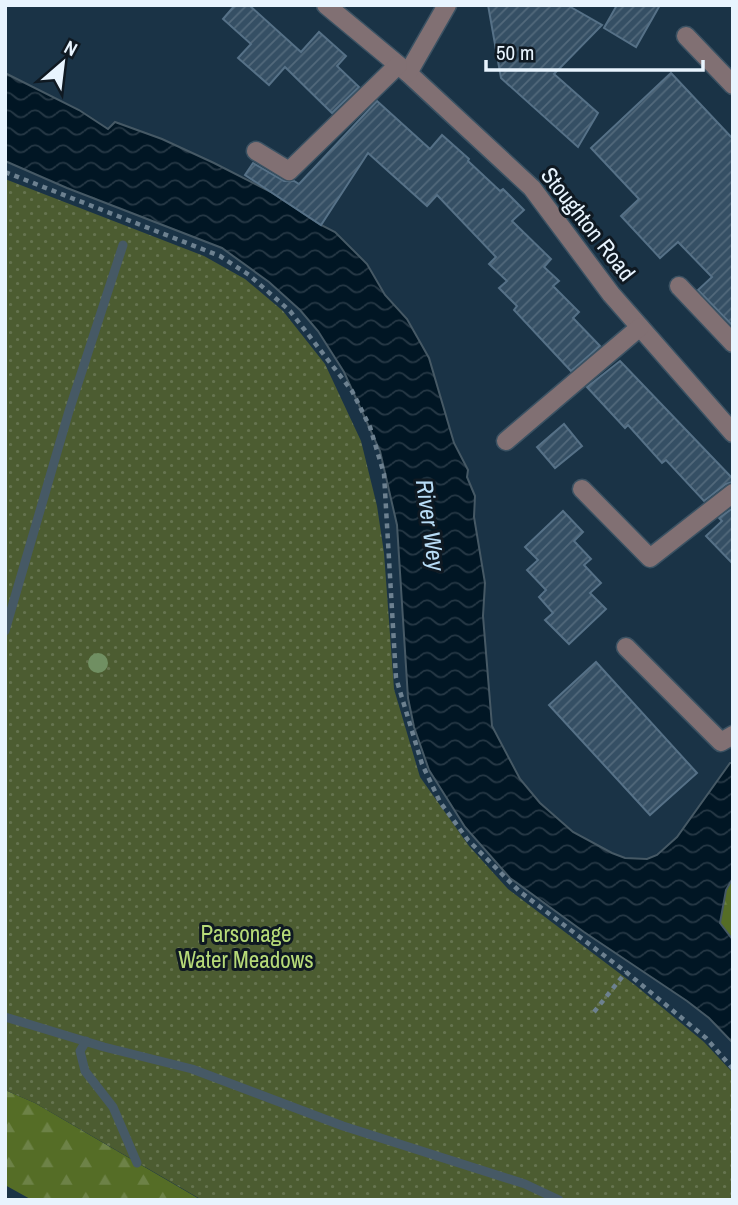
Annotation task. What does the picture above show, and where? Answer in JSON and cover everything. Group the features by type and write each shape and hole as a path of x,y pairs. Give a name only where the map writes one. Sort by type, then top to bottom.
{"street":[{"name":"Stoughton Road","path":"326,5 403,69 532,188 611,294 729,422"},
{"path":"256,151 289,171 403,69 447,5"},
{"path":"686,36 733,85"},
{"path":"679,286 733,342"},
{"path":"506,441 640,327"},
{"path":"582,489 650,558 733,493"},
{"path":"626,647 720,742 733,735"}],"path":[{"path":"5,172 220,256 249,275 290,311 352,391 370,427 384,474 396,678 422,764 440,802 468,840 519,891 626,972 706,1038 733,1069"},
{"path":"594,1012 626,972"}],"green space":[{"name":"Parsonage Water Meadows","path":"5,179 204,256 245,279 283,311 325,364 361,441 377,506 384,553 394,689 420,777 469,846 508,889 635,985 704,1042 733,1073 733,1200 202,1200 35,1103 5,1090"},
{"path":"733,878 733,940 720,923 726,890"},
{"path":"5,1090 35,1103 201,1200 32,1200 5,1185"}],"water":[{"name":"River Wey","path":"5,73 79,110 108,129 115,122 162,139 271,192 335,232 367,264 385,295 407,319 429,358 454,443 468,470 467,477 475,496 474,517 485,583 483,616 492,726 520,779 540,803 573,832 625,858 647,859 657,855 677,837 730,763 733,763 733,878 726,890 720,923 733,940 733,1043 709,1018 687,1001 584,932 510,878 465,827 429,770 414,727 408,698 397,525 380,451 344,372 318,331 300,310 269,282 222,248 5,161"}],"building":[{"path":"235,5 249,5 301,52 319,32 346,56 337,66 359,87 332,113 285,67 269,85 238,58 251,44 223,19"},
{"path":"488,5 567,5 602,25 554,74 598,113 578,147 501,78"},
{"path":"617,5 660,5 636,47 604,28"},
{"path":"671,73 733,139 733,326 698,290 712,277 678,242 660,258 621,216 639,199 591,148"},
{"path":"377,101 430,149 442,135 500,191 503,189 524,210 512,221 551,259 544,267 559,281 553,286 579,312 573,318 600,346 571,371 514,310 517,306 499,288 507,281 489,264 496,257 437,195 427,206 368,153 321,225 245,175 253,163 284,181 299,184"},
{"path":"620,361 733,482 726,484 704,501 666,460 662,463 628,425 625,428 587,387"},
{"path":"564,424 582,446 555,468 537,447"},
{"path":"733,508 733,564 706,536 722,521 719,518"},
{"path":"563,511 583,532 574,541 591,559 584,565 601,583 590,593 606,609 569,644 545,620 553,613 539,597 546,590 527,570 538,560 525,547"},
{"path":"596,662 697,773 650,815 549,705"}],"waterway":[{"path":"5,631 69,411 123,245"},
{"path":"5,1017 104,1047 192,1069 343,1126 525,1184 559,1200"},
{"path":"86,1041 80,1051 85,1071 113,1107 137,1163"}]}
